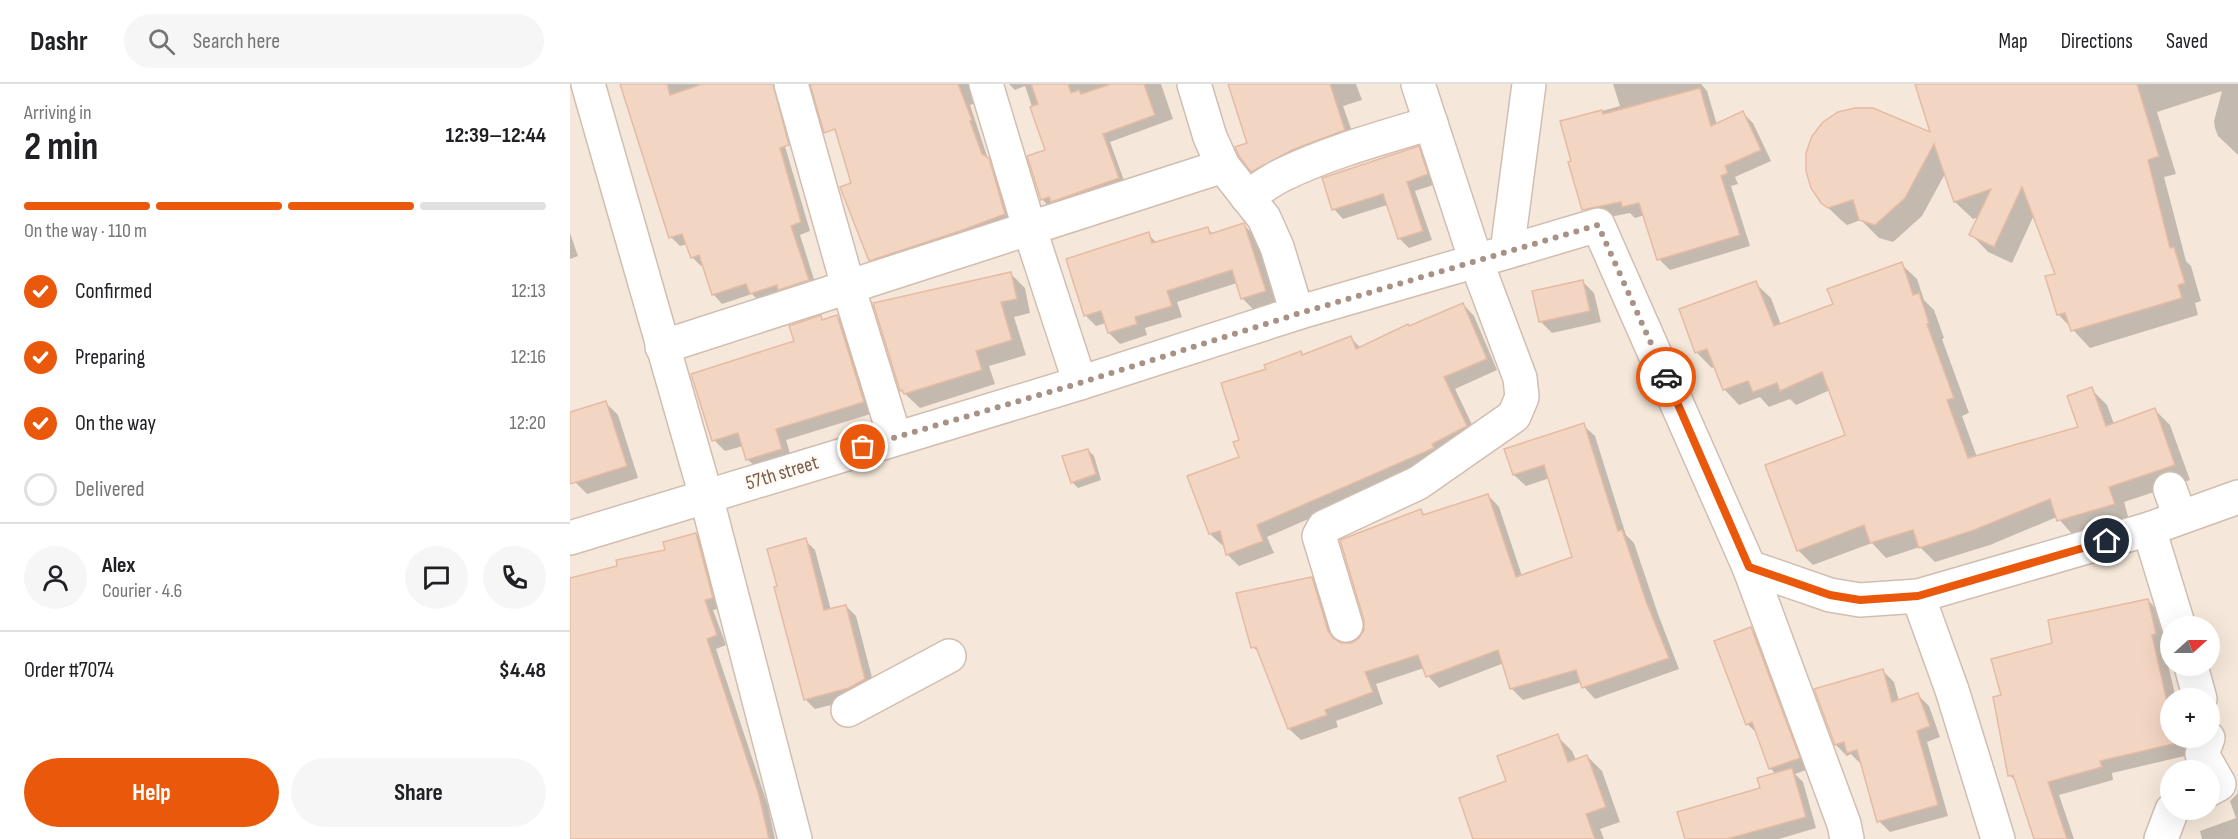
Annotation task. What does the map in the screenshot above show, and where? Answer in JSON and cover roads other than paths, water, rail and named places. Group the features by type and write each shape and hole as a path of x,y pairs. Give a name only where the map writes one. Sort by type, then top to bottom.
{"street":[{"path":"588,84 706,496 795,839"},
{"path":"791,84 848,286 895,438"},
{"path":"986,84 1029,227 1080,383"},
{"path":"1194,84 1210,137 1223,166 1264,218 1277,247 1297,314"},
{"path":"1346,625 1319,537 1323,527 1418,483 1514,416 1522,398 1520,378 1476,261 1418,84"},
{"path":"1507,252 1529,84"},
{"path":"1247,197 1281,176 1316,161 1431,123"},
{"path":"662,347 1223,166"},
{"name":"57th street","path":"570,538 1080,383 1297,314 1598,225 1749,567"},
{"path":"1749,567 1830,595 1860,600 1918,596 2149,529 2175,503 2238,497"},
{"path":"2149,529 2176,616"},
{"path":"1749,567 1844,824 1847,839"},
{"path":"1918,596 1952,690 1998,839"},
{"path":"848,710 948,656"},
{"path":"2204,748 2202,754 2222,784"},
{"path":"2161,839 2168,820"}]}
